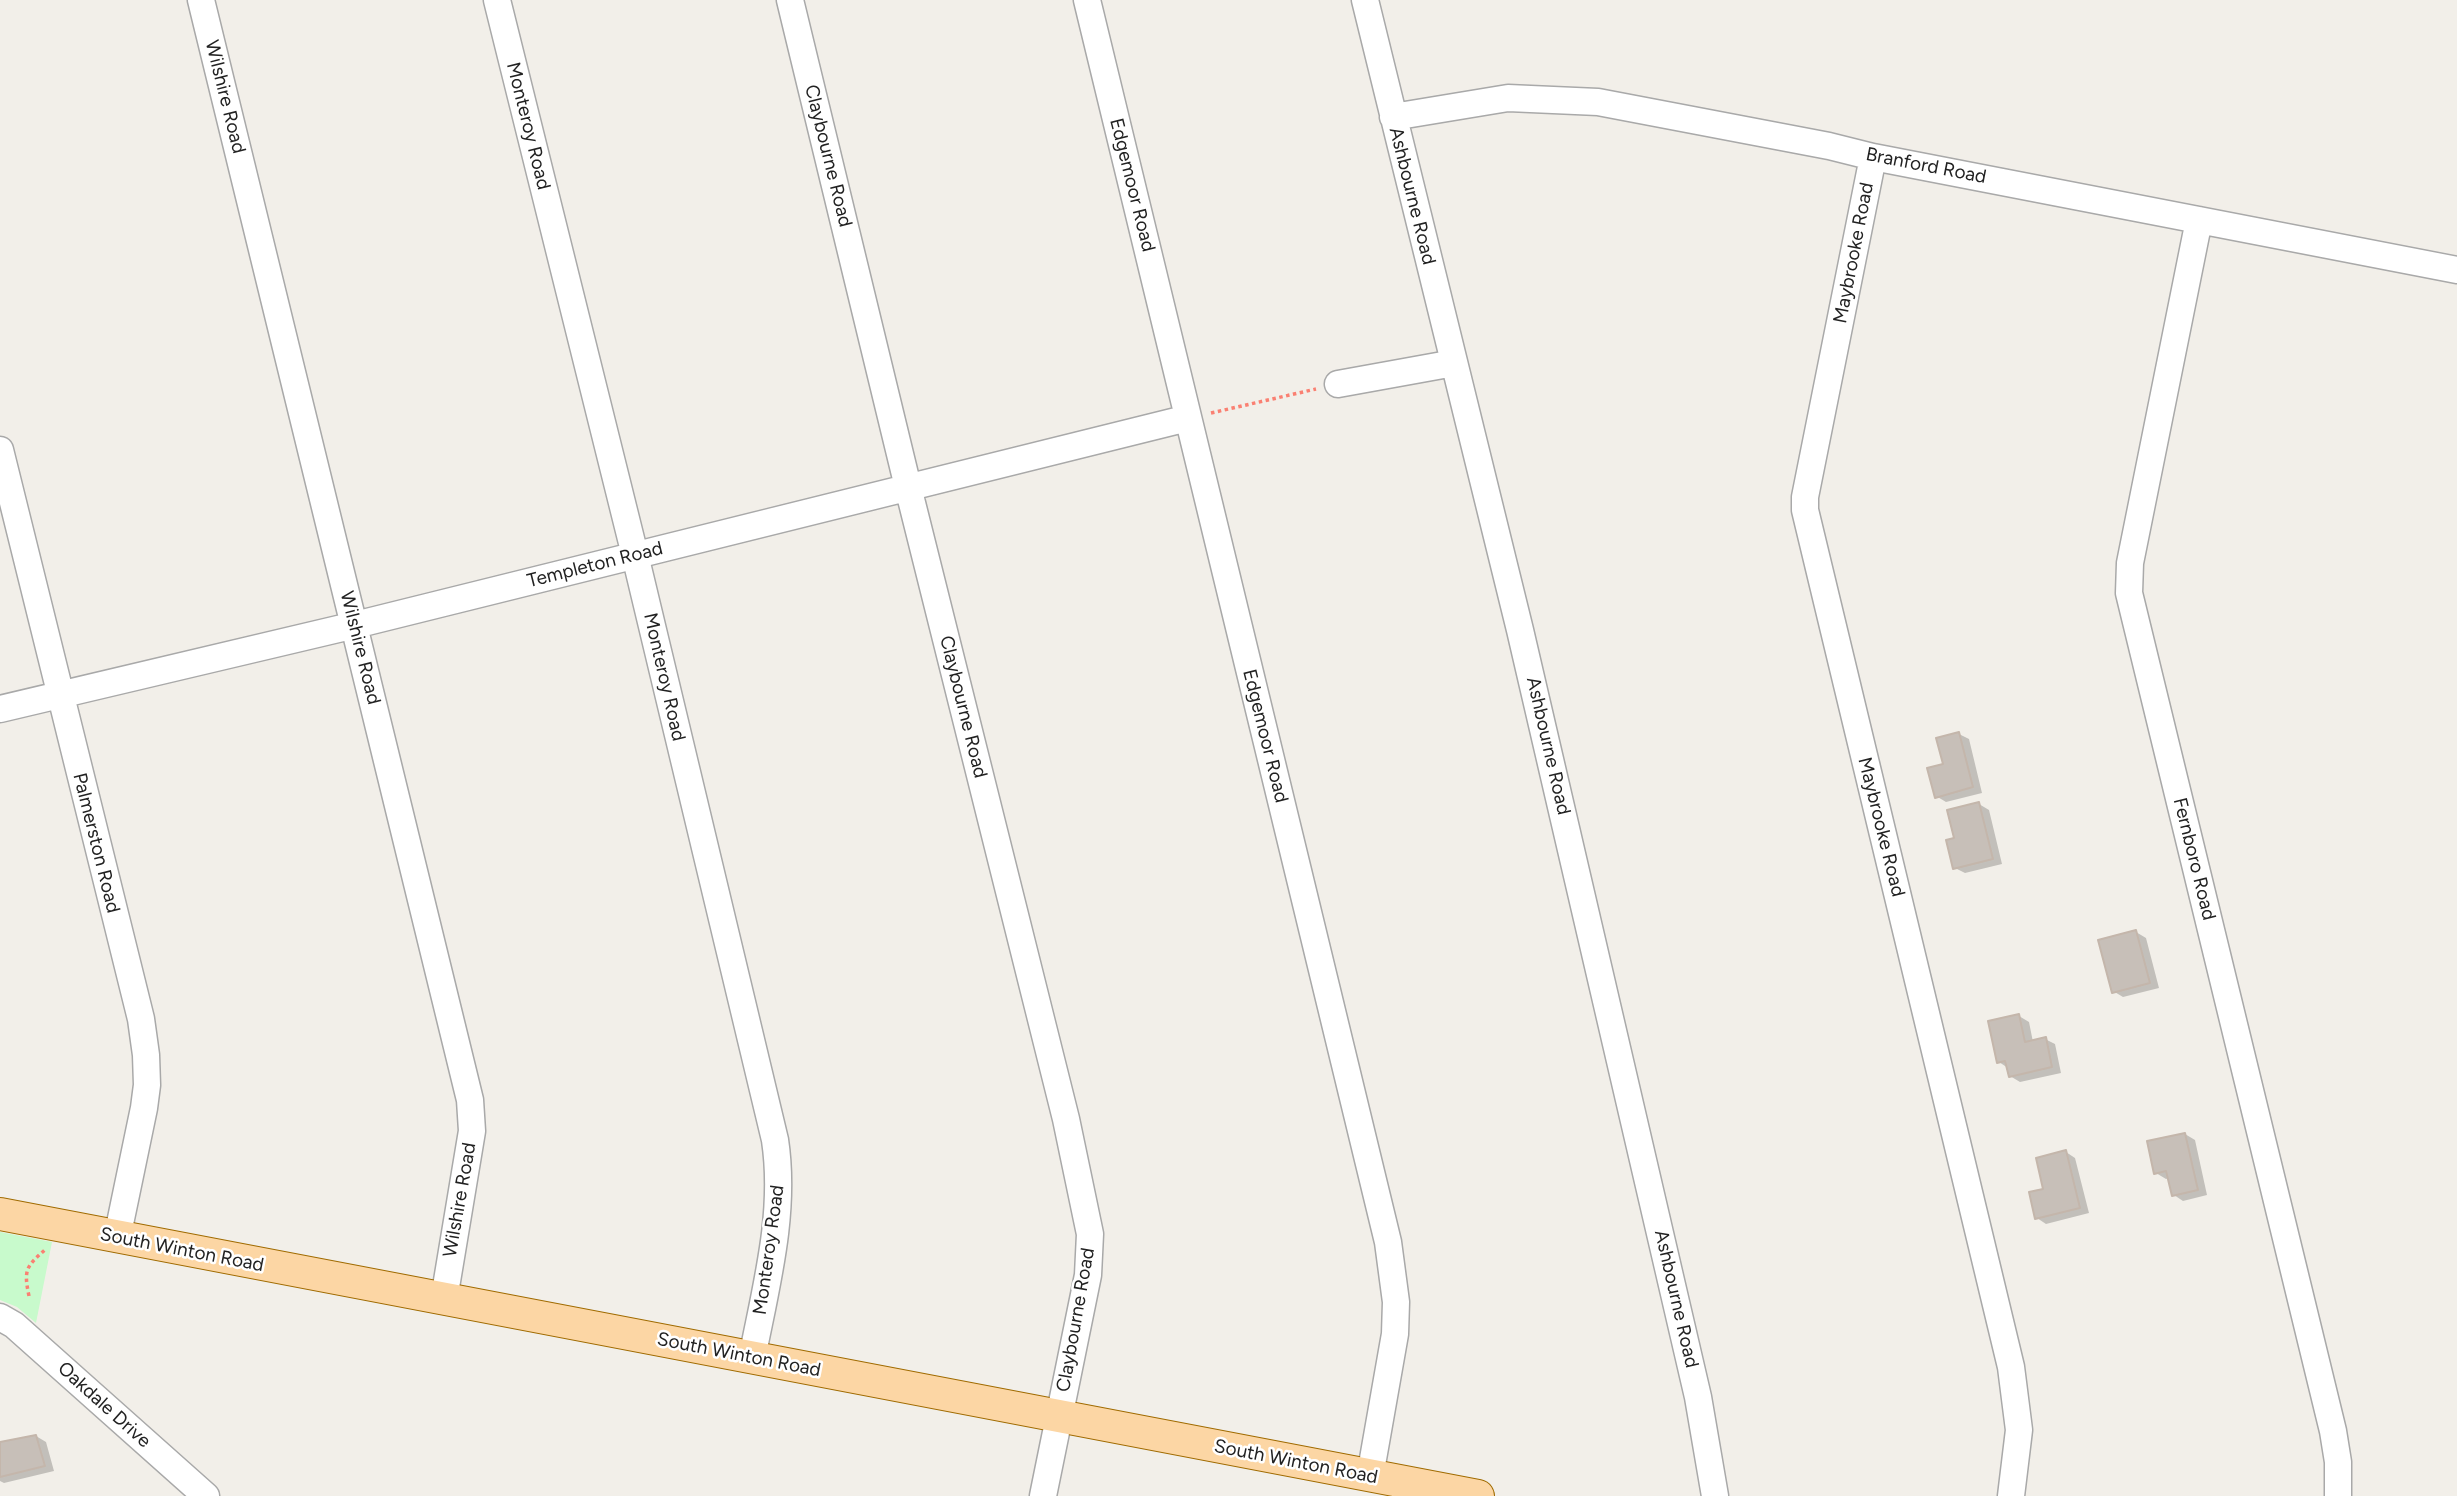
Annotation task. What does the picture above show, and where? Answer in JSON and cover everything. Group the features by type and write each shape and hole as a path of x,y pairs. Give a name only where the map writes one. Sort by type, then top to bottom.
{"main road":[{"name":"South Winton Road","path":"5,1215 1478,1496"}],"street":[{"name":"Wilshire Road","path":"201,0 470,1100 472,1131 444,1299"},
{"name":"Monteroy Road","path":"497,0 635,555 775,1140 779,1167 778,1214 752,1358"},
{"name":"Claybourne Road","path":"790,0 1066,1119 1090,1234 1088,1275 1043,1496"},
{"name":"Edgemoor Road","path":"1087,0 1392,1264 1396,1302 1395,1334 1370,1476"},
{"name":"Ashbourne Road","path":"1365,0 1524,643 1698,1397 1715,1496"},
{"name":"Branford Road","path":"1392,117 1508,98 1598,102 2457,270"},
{"name":"Maybrooke Road","path":"1873,157 1805,497 1805,510 2011,1367 2019,1430 2011,1496"},
{"name":"Fernboro Road","path":"2199,220 2130,563 2129,593 2333,1431 2338,1462 2338,1496"},
{"path":"1338,384 1454,363"},
{"name":"Templeton Road","path":"0,709 355,625 1188,418"},
{"name":"Palmerston Road","path":"0,450 141,1019 146,1055 144,1108 117,1238"},
{"name":"Oakdale Drive","path":"0,1317 14,1325 206,1496"}],"path":[{"path":"1188,418 1338,384"},
{"path":"29,1296 25,1278 27,1267 48,1247"}],"green space":[{"path":"0,1232 52,1242 36,1323 17,1307 0,1300"}],"building":[{"path":"1959,732 1973,787 1935,798 1927,768 1943,764 1936,738"},
{"path":"1979,802 1993,859 1953,869 1946,840 1954,838 1947,810"},
{"path":"2136,930 2150,983 2112,993 2098,940"},
{"path":"2019,1014 2025,1042 2046,1037 2052,1067 2009,1077 2005,1061 1997,1063 1988,1021"},
{"path":"2185,1133 2198,1190 2172,1196 2166,1171 2154,1174 2147,1141"},
{"path":"2066,1150 2080,1208 2035,1219 2029,1192 2043,1189 2036,1158"},
{"path":"36,1435 45,1466 0,1477 0,1442"}]}
